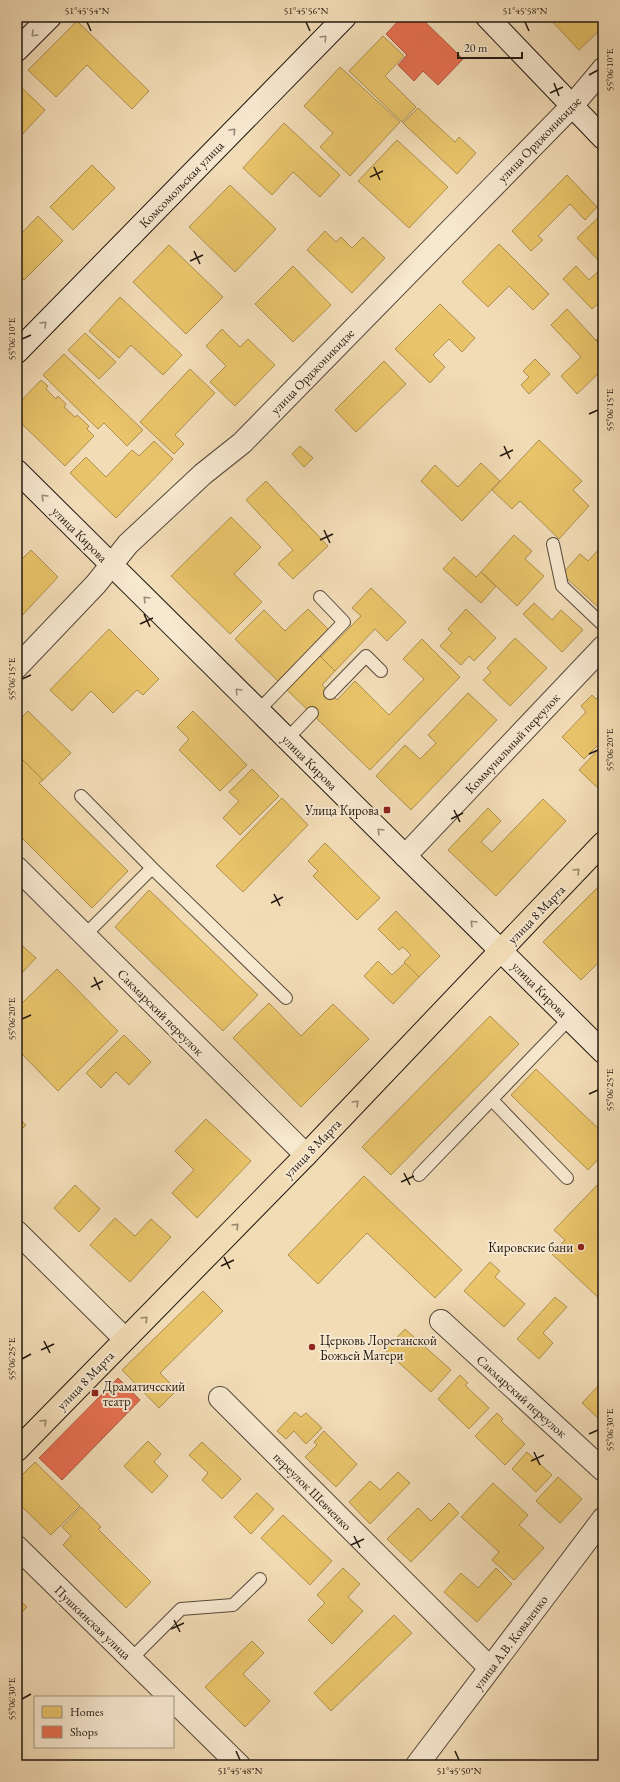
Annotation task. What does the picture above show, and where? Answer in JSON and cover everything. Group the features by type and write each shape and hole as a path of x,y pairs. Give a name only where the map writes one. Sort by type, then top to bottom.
{"main road":[{"name":"улица 8 Марта","path":"17,1450 306,1155 603,843"}],"street":[{"path":"17,50 50,17"},
{"name":"Комсомольская улица","path":"17,352 345,17"},
{"path":"487,17 603,138"},
{"name":"улица Орджоникидзе","path":"17,667 96,584 128,544 204,474 242,443 572,106 603,69"},
{"name":"улица Кирова","path":"17,471 603,1052"},
{"name":"Коммунальный переулок","path":"405,856 603,647"},
{"name":"Сакмарский переулок","path":"17,868 306,1155"},
{"path":"17,1232 125,1339"},
{"name":"Сакмарский переулок","path":"441,1321 603,1470"},
{"name":"переулок Шевченко","path":"220,1398 490,1668"},
{"name":"улица А.В. Коваленко","path":"417,1765 603,1519"},
{"name":"Пушкинская улица","path":"17,1547 169,1696"},
{"path":"174,1701 239,1765"}],"lane":[{"path":"553,544 562,586 603,625"},
{"path":"258,711 344,622 320,597"},
{"path":"330,693 366,656 381,671"},
{"path":"288,739 312,713"},
{"path":"81,796 152,868 286,998"},
{"path":"84,936 152,868"},
{"path":"419,1175 569,1019"},
{"path":"492,1100 567,1178"},
{"path":"131,1660 181,1609 233,1605 260,1579"}],"building: Homes":[{"path":"548,17 598,17 603,22 603,27 579,50"},
{"path":"77,21 149,91 132,109 87,65 56,97 28,70"},
{"path":"383,36 404,56 385,76 416,107 402,122 349,71"},
{"path":"340,67 400,122 350,176 320,147 333,133 304,106"},
{"path":"18,84 45,110 17,140 17,85"},
{"path":"418,108 455,142 459,137 476,153 457,174 403,123"},
{"path":"284,123 340,175 320,197 293,172 272,195 243,168"},
{"path":"397,140 448,187 409,228 358,181"},
{"path":"92,165 115,188 73,230 50,207"},
{"path":"567,175 597,207 585,220 570,204 538,236 543,240 531,251 512,231"},
{"path":"230,185 276,229 235,272 189,227"},
{"path":"603,213 603,263 602,264 577,238"},
{"path":"38,216 63,241 24,280 17,273 17,238"},
{"path":"325,231 336,242 341,237 352,248 363,237 385,258 352,293 307,250"},
{"path":"499,244 549,294 533,310 509,286 488,307 462,282"},
{"path":"169,245 223,297 186,334 133,282"},
{"path":"293,266 331,305 293,342 255,304"},
{"path":"576,266 589,280 603,267 603,306 599,303 592,309 563,279"},
{"path":"120,297 182,355 163,375 131,345 119,358 89,331"},
{"path":"440,304 475,338 462,352 449,339 433,355 445,367 430,383 395,349"},
{"path":"567,309 603,348 603,369 577,394 561,376 581,357 551,325"},
{"path":"222,329 240,347 248,339 275,365 235,406 210,382 226,366 206,346"},
{"path":"85,333 116,362 99,379 68,350"},
{"path":"603,334 603,348 596,340"},
{"path":"64,354 143,430 127,446 104,423 98,429 43,375"},
{"path":"535,359 550,374 529,394 521,385 529,377 523,371"},
{"path":"384,361 406,384 356,432 335,410"},
{"path":"190,369 215,393 175,435 184,444 174,454 140,422"},
{"path":"41,380 48,386 46,389 56,399 58,396 66,404 64,407 75,417 77,415 89,426 87,429 94,436 65,466 17,419 17,405"},
{"path":"539,440 582,481 573,490 589,506 559,539 520,501 512,509 492,490"},
{"path":"154,441 173,459 116,518 70,473 86,457 106,477 132,450 139,456"},
{"path":"300,446 313,458 304,467 292,454"},
{"path":"481,463 500,481 462,521 421,481 435,465 458,487"},
{"path":"266,481 328,546 293,579 278,564 293,550 246,500"},
{"path":"231,517 261,547 234,574 262,602 230,634 171,576"},
{"path":"514,535 532,551 525,559 544,576 517,606 481,572"},
{"path":"603,545 603,604 599,608 562,574 580,554 588,561"},
{"path":"31,550 58,577 17,621 17,560 19,562"},
{"path":"454,557 476,577 481,572 496,586 481,603 443,569"},
{"path":"371,588 406,622 387,641 375,629 335,671 321,657 361,616 352,608"},
{"path":"534,603 552,620 561,610 583,630 562,652 523,614"},
{"path":"308,609 331,632 280,683 235,639 264,610 285,631"},
{"path":"466,609 496,638 474,661 469,656 461,665 440,646 452,633 448,629"},
{"path":"109,629 159,679 143,695 137,690 113,713 91,691 72,711 50,690"},
{"path":"515,638 547,668 510,706 483,680 491,672 487,668"},
{"path":"422,639 460,677 370,770 286,689 319,655 335,671 322,685 337,700 355,681 389,715 424,679 403,659"},
{"path":"603,692 603,740 584,759 562,737 586,712 581,706 592,695 596,699"},
{"path":"468,693 497,720 411,810 376,776 405,745 420,759 436,743 428,735"},
{"path":"28,711 71,753 43,780 17,754 17,722"},
{"path":"193,711 247,765 220,791 179,750 189,739 177,727"},
{"path":"598,750 603,753 603,793 579,770"},
{"path":"17,754 43,780 39,783 128,871 92,908 17,833"},
{"path":"252,769 279,796 240,835 223,818 239,801 229,792"},
{"path":"282,798 308,825 243,892 216,866"},
{"path":"543,799 566,821 496,896 448,850 488,808 501,821 481,842 492,852"},
{"path":"325,843 380,898 357,920 313,876 318,871 308,861"},
{"path":"603,882 603,958 581,980 543,942"},
{"path":"149,890 258,995 223,1031 115,927"},
{"path":"396,911 440,956 419,977 404,962 411,955 403,947 399,950 378,929"},
{"path":"17,941 36,958 17,978"},
{"path":"378,961 392,975 405,963 419,977 393,1004 364,976"},
{"path":"57,969 118,1031 58,1091 17,1049 17,1008"},
{"path":"269,1003 301,1036 333,1004 369,1039 301,1107 233,1038"},
{"path":"490,1016 519,1044 391,1175 362,1147"},
{"path":"124,1035 151,1062 129,1085 116,1072 101,1088 86,1073"},
{"path":"536,1069 603,1133 603,1154 588,1170 511,1095"},
{"path":"17,1116 26,1125 17,1134"},
{"path":"206,1119 251,1161 197,1218 172,1193 194,1170 175,1151"},
{"path":"364,1176 462,1270 435,1298 367,1233 318,1284 288,1255"},
{"name":"Кировские бани","path":"603,1179 603,1302 552,1254 565,1240 554,1230"},
{"path":"75,1185 100,1209 79,1232 54,1208"},
{"path":"115,1218 135,1236 151,1219 171,1237 130,1282 90,1245"},
{"path":"490,1262 500,1271 495,1277 525,1304 504,1327 464,1291"},
{"path":"203,1291 223,1311 160,1373 177,1390 159,1408 122,1370"},
{"path":"555,1297 567,1307 543,1333 553,1343 539,1359 517,1339"},
{"path":"405,1329 451,1370 431,1392 385,1350"},
{"path":"460,1375 468,1383 465,1385 489,1408 469,1429 438,1399"},
{"path":"603,1381 603,1423 582,1403"},
{"path":"295,1412 301,1417 306,1413 322,1428 306,1444 294,1431 286,1439 277,1431"},
{"path":"497,1413 503,1419 501,1421 525,1444 505,1465 475,1436"},
{"path":"324,1431 357,1464 336,1487 305,1457 317,1445 314,1442"},
{"path":"148,1441 161,1454 154,1462 168,1476 152,1493 124,1466"},
{"path":"202,1442 241,1479 222,1499 202,1480 208,1473 189,1455"},
{"path":"527,1452 552,1475 536,1492 512,1469"},
{"path":"35,1462 80,1506 51,1535 17,1502 17,1480"},
{"path":"398,1472 410,1483 370,1524 349,1502 370,1481 380,1490"},
{"path":"558,1477 582,1499 560,1523 536,1501"},
{"path":"493,1483 528,1515 519,1525 544,1548 514,1580 492,1560 499,1552 461,1517"},
{"path":"257,1493 274,1509 251,1534 234,1517"},
{"path":"449,1503 459,1513 411,1562 387,1539 418,1508 431,1521"},
{"path":"81,1507 101,1527 98,1529 151,1582 126,1608 63,1545 71,1536 62,1527"},
{"path":"283,1515 332,1561 310,1585 261,1538"},
{"path":"343,1568 360,1584 348,1597 363,1611 332,1644 308,1620 325,1603 317,1595"},
{"path":"496,1568 512,1584 477,1622 444,1592 461,1573 478,1588"},
{"path":"17,1598 27,1607 17,1617"},
{"path":"394,1615 412,1633 331,1711 314,1693"},
{"path":"252,1641 264,1653 243,1674 270,1701 245,1727 205,1687"}],"building: Shops":[{"path":"402,17 420,17 463,59 438,85 423,71 414,81 398,65 407,55 386,34"},
{"path":"118,1378 140,1400 62,1480 39,1458"}],"place":[{"name":"Улица Кирова","path":"387,810"},
{"name":"Кировские бани","path":"581,1247"},
{"name":"Церковь Лоретанской Божьей Матери","path":"312,1347"},
{"name":"Драматический театр","path":"95,1393"}]}
